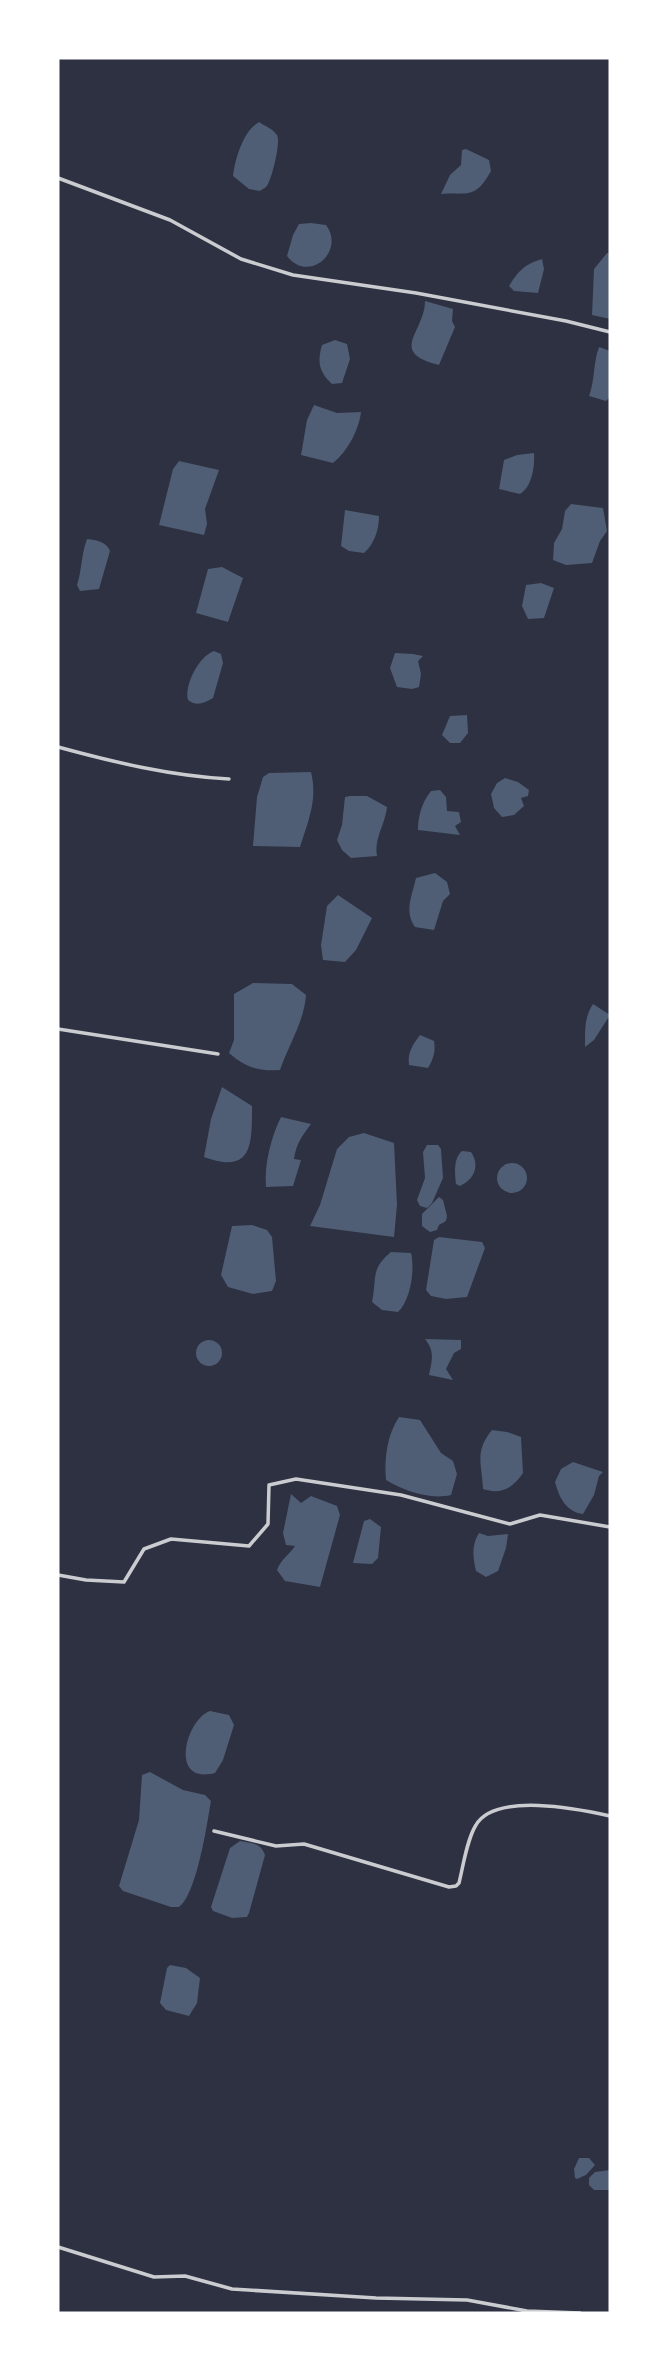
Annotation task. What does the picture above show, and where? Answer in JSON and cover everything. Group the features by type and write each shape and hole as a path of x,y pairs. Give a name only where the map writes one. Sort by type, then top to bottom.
{"street":[{"path":"58,178 170,220 241,259 293,275 430,295 610,332"},
{"path":"58,747 154,770 202,778 229,779"},
{"path":"58,1029 218,1054"},
{"path":"58,1576 124,1582 144,1549 171,1539 249,1546 268,1524 270,1485 296,1479 401,1495 510,1524 540,1515 610,1527"},
{"path":"214,1832 276,1846 304,1844 456,1886 475,1826 485,1815 523,1805 581,1810 610,1816"},
{"path":"58,2247 154,2277 185,2276 232,2289 376,2298 467,2300 527,2311 580,2313"}],"water":[{"path":"259,122 273,131 278,139 270,180 260,191 249,189 233,176 244,139"},
{"path":"466,149 489,160 491,171 480,187 470,193 441,194 450,175 461,165 462,150"},
{"path":"299,224 326,225 331,235 331,245 322,261 305,267 296,264 287,256"},
{"path":"607,253 610,253 610,319 592,315 594,269"},
{"path":"542,259 544,269 538,293 514,291 509,286 523,269"},
{"path":"425,301 453,309 452,321 455,327 439,365 423,360 415,354 412,347"},
{"path":"335,340 347,344 350,359 342,383 332,384 322,371 320,357 322,345"},
{"path":"599,347 610,351 610,397 606,401 589,396"},
{"path":"314,405 337,413 361,412 352,440 333,463 301,455 307,420"},
{"path":"534,453 532,476 524,491 520,494 499,489 504,460"},
{"path":"179,461 219,470 205,509 207,524 204,535 159,525 173,469"},
{"path":"571,504 603,508 607,531 592,563 566,565 553,560 554,543 562,529 565,511"},
{"path":"345,510 379,516 375,536 364,553 349,551 341,546"},
{"path":"87,539 104,544 110,551 99,589 80,591 77,585"},
{"path":"222,567 243,578 228,622 196,613 208,569"},
{"path":"541,583 554,588 544,618 528,619 522,606 526,585"},
{"path":"214,651 221,654 223,663 213,698 200,704 191,702 187,694 191,679 198,665"},
{"path":"395,653 423,656 418,661 421,674 419,687 397,687 390,668"},
{"path":"467,715 468,733 460,743 450,743 442,735 450,716"},
{"path":"311,772 313,801 300,847 253,846 257,797 263,777 269,773"},
{"path":"505,778 518,782 529,790 528,796 521,798 524,806 514,815 502,817 494,808 491,794 497,783"},
{"path":"440,790 446,797 447,811 459,812 461,822 455,826 460,835 418,830 425,800 431,791"},
{"path":"367,796 387,807 377,843 377,856 351,858 342,850 337,840 342,825 345,797"},
{"path":"435,873 447,882 450,894 443,901 434,930 415,927 409,909 416,878"},
{"path":"338,895 372,918 356,950 345,962 323,960 321,945 327,906"},
{"path":"253,983 292,984 306,995 299,1024 280,1070 253,1068 229,1053 234,1040 234,994"},
{"path":"593,1004 610,1015 594,1040 585,1047 587,1019"},
{"path":"420,1035 434,1041 434,1055 428,1068 409,1065 410,1053"},
{"path":"222,1087 252,1106 250,1144 241,1159 232,1162 220,1162 204,1157 211,1119"},
{"path":"281,1117 311,1124 296,1149 294,1159 301,1160 293,1186 266,1187 269,1151"},
{"path":"364,1133 394,1143 397,1205 394,1237 310,1226 320,1205 337,1149 349,1137"},
{"path":"427,1145 438,1145 441,1149 443,1178 427,1208 420,1206 417,1200 425,1178 423,1152"},
{"path":"462,1151 471,1152 475,1167 469,1180 460,1186 456,1184 455,1166"},
{"path":"512,1163 523,1167 527,1178 523,1189 512,1193 501,1189 497,1178 501,1167"},
{"path":"439,1197 443,1200 446,1221 439,1225 437,1230 430,1232 422,1226 422,1214"},
{"path":"252,1225 267,1230 272,1237 276,1281 272,1291 253,1294 228,1287 221,1275 232,1226"},
{"path":"439,1237 482,1242 485,1248 467,1297 446,1299 431,1296 426,1290 434,1240"},
{"path":"391,1252 411,1253 412,1260 409,1292 398,1312 382,1310 372,1302 377,1269"},
{"path":"425,1339 461,1340 461,1349 454,1353 446,1369 453,1380 429,1375 431,1352"},
{"path":"209,1340 218,1344 222,1353 218,1362 209,1366 200,1362 196,1353 200,1344"},
{"path":"399,1417 420,1420 441,1453 453,1461 457,1474 451,1495 417,1494 386,1480 387,1447"},
{"path":"492,1430 521,1437 523,1473 515,1483 501,1491 483,1489 481,1451"},
{"path":"573,1462 603,1472 583,1514 577,1513 564,1503 555,1482 561,1469"},
{"path":"291,1494 301,1503 311,1496 337,1506 340,1515 320,1587 285,1581 277,1570 295,1546 286,1545 283,1533"},
{"path":"370,1519 381,1527 378,1558 372,1564 353,1563 364,1521"},
{"path":"479,1533 488,1536 508,1534 498,1571 486,1577 476,1571 474,1561 474,1547"},
{"path":"210,1711 229,1715 234,1725 223,1760 215,1773 200,1774 191,1770 186,1761 186,1750 194,1726 201,1716"},
{"path":"150,1772 183,1790 205,1795 211,1801 196,1874 185,1900 179,1907 171,1907 123,1891 119,1886 139,1820 142,1775"},
{"path":"240,1841 258,1846 265,1855 247,1917 232,1918 213,1911 211,1907 230,1848"},
{"path":"170,1965 186,1968 200,1978 197,2003 189,2016 166,2010 160,2003 167,1968"},
{"path":"579,2158 589,2158 595,2165 586,2175 577,2179 574,2169"},
{"path":"610,2170 610,2190 594,2190 589,2185 589,2178 595,2172"}]}
